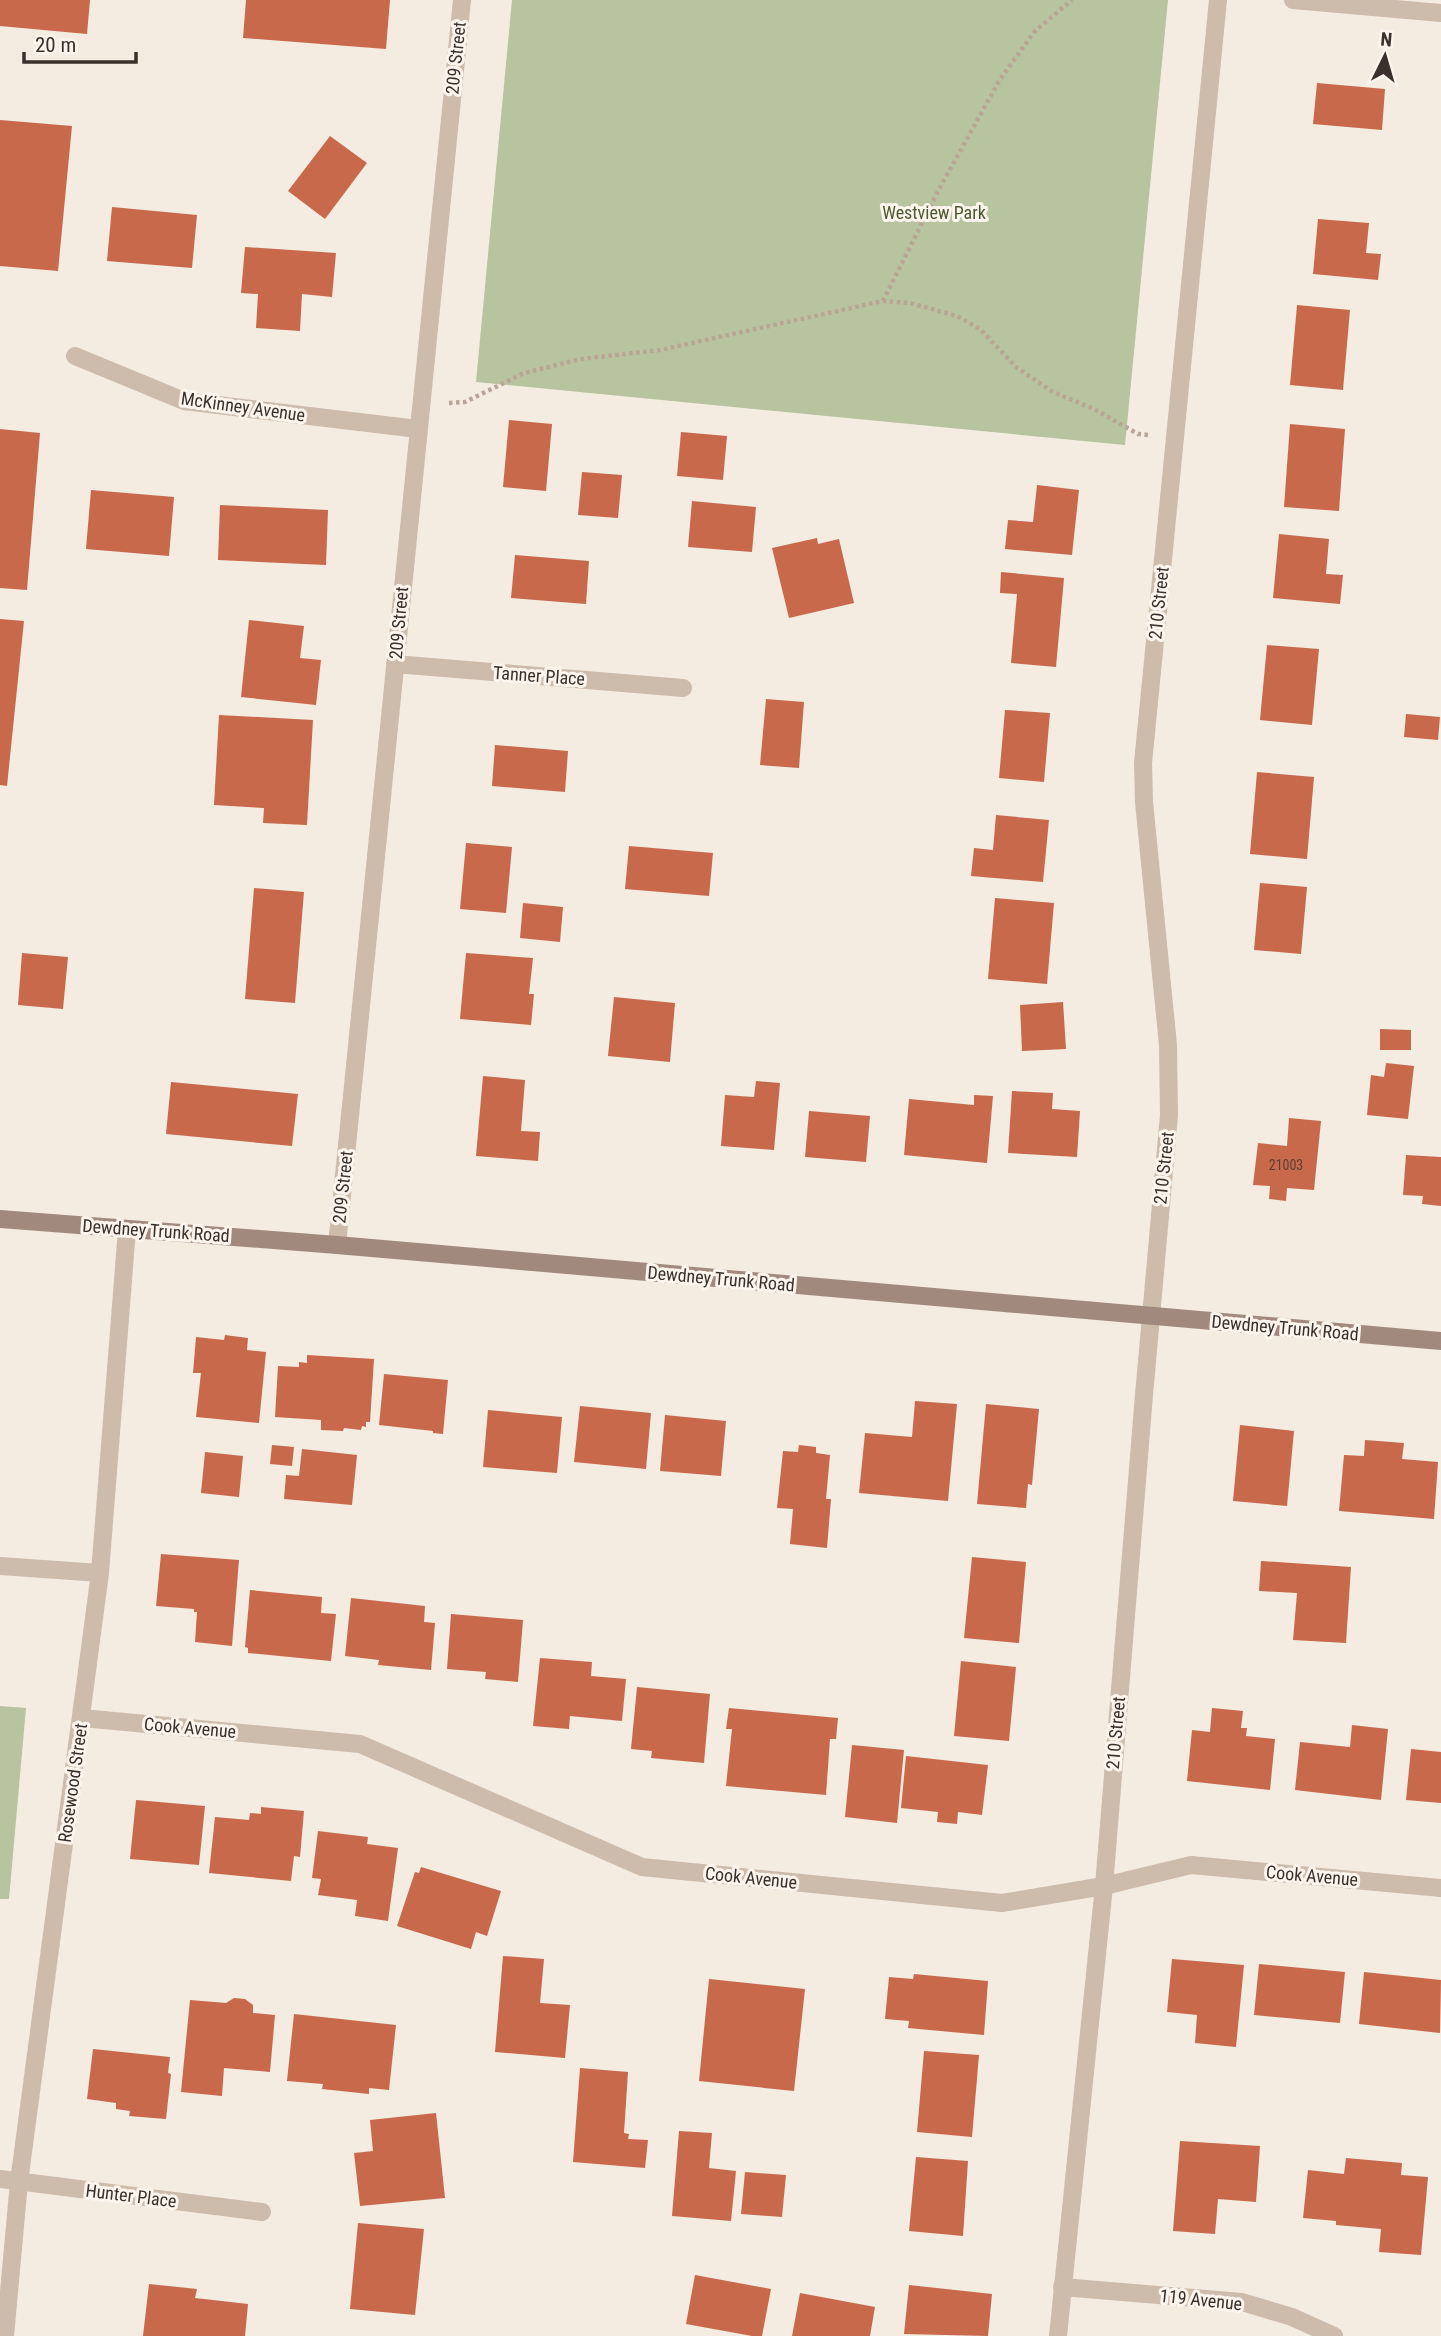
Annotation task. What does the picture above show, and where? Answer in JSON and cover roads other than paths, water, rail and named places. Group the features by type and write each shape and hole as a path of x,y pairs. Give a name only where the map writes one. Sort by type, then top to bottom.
{"main road":[{"name":"Dewdney Trunk Road","path":"0,1219 337,1245 1441,1340"}],"street":[{"name":"209 Street","path":"337,1245 462,0"},
{"name":"210 Street","path":"1058,2336 1104,1886 1169,1115 1168,1045 1144,802 1143,763 1218,0"},
{"path":"1293,0 1441,13"},
{"name":"McKinney Avenue","path":"75,356 184,401 418,429"},
{"name":"Tanner Place","path":"395,664 683,688"},
{"name":"Rosewood Street","path":"5,2336 19,2182 100,1573 127,1229"},
{"path":"0,1566 100,1573"},
{"name":"Cook Avenue","path":"82,1718 360,1744 642,1867 1002,1903 1104,1886 1191,1865 1441,1888"},
{"name":"Hunter Place","path":"0,2179 262,2212"},
{"name":"119 Avenue","path":"1062,2287 1242,2302 1292,2317 1334,2336"}],"park label":[{"name":"Westview Park","path":"934,213"}]}
